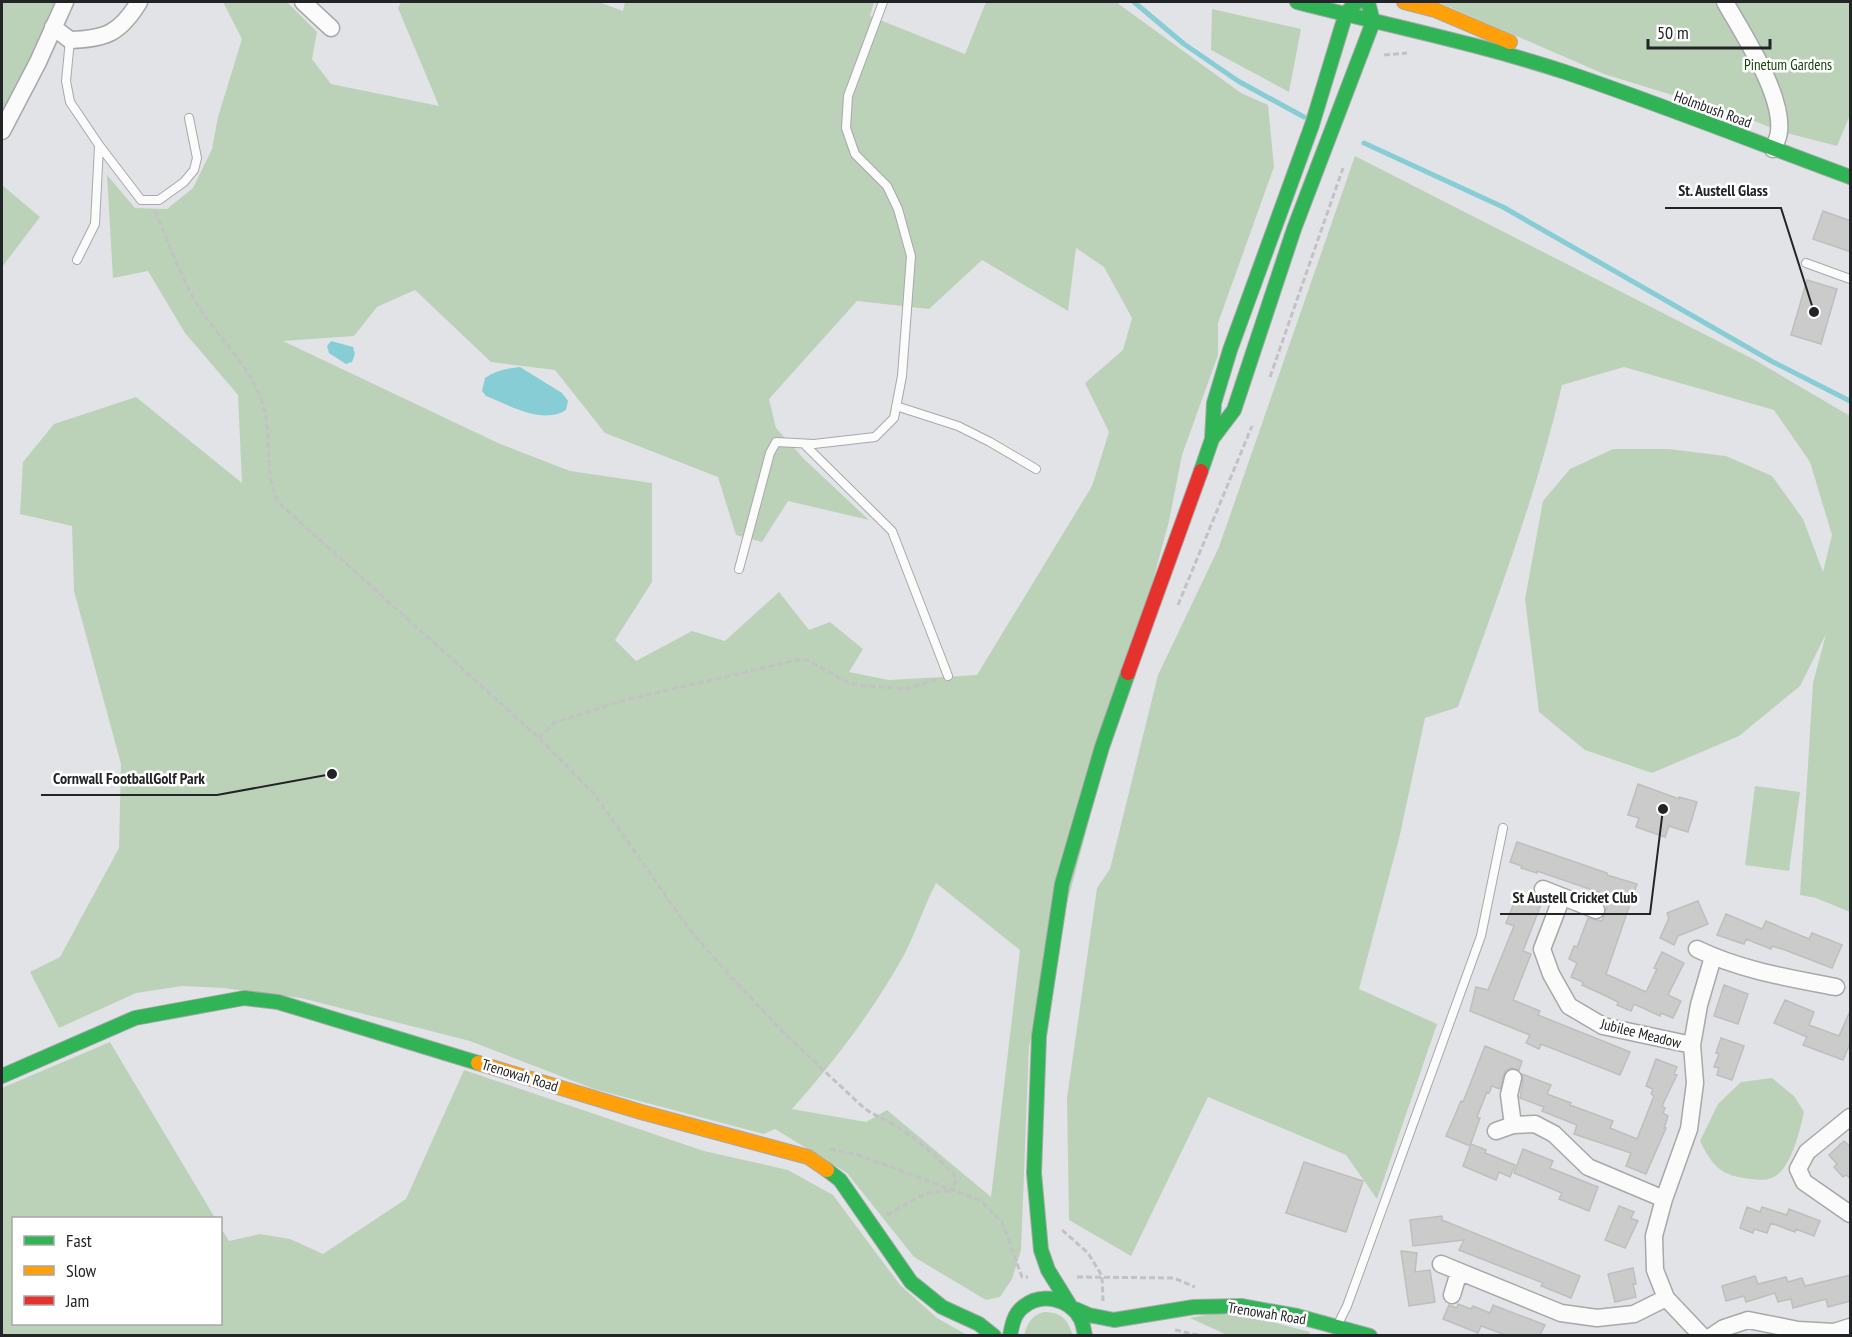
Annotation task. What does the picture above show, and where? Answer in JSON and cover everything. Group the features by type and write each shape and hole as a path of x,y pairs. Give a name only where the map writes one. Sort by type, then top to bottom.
{"main road":[{"path":"1297,2 1425,33 1564,72"},
{"path":"1085,1335 1082,1321 1052,1277 1041,1250 1034,1173 1039,1036 1062,884 1102,747 1212,439 1214,403 1230,350 1312,124 1346,13 1357,2"},
{"path":"1212,439 1234,410 1294,229 1373,22 1369,2"},
{"path":"1404,2 1435,10 1499,36 1564,72"},
{"name":"Holmbush Road","path":"1564,72 1851,177"},
{"name":"Trenowah Road","path":"2,1076 135,1018 244,998 278,1002 641,1112 808,1157 840,1180 911,1282 942,1307 979,1324 994,1335"},
{"path":"1013,1323 1031,1282 1041,1250"},
{"path":"1013,1323 1027,1303 1040,1298 1055,1298 1104,1325"},
{"name":"Trenowah Road","path":"1104,1325 1178,1309 1223,1305 1275,1311 1370,1335"}],"street":[{"path":"2,131 38,62 65,2"},
{"path":"53,27 70,40 92,40 108,36 121,27 139,2"},
{"path":"303,2 331,28"},
{"path":"1725,2 1761,67 1775,100 1779,131 1773,149"},
{"path":"1543,889 1596,910"},
{"name":"Jubilee Meadow","path":"1562,897 1542,949 1551,974 1569,1006 1604,1026 1692,1045"},
{"path":"1697,949 1713,957 1783,977 1836,987"},
{"name":"Jubilee Meadow","path":"1702,1335 1666,1298 1655,1270 1654,1236 1664,1199 1689,1129 1695,1083 1692,1045 1699,1005 1713,957"},
{"path":"1513,1078 1509,1095 1513,1125"},
{"path":"1851,1118 1807,1152 1798,1169 1804,1182 1851,1214"},
{"path":"1496,1131 1513,1125 1535,1124 1554,1134 1588,1167 1664,1199"},
{"path":"1441,1264 1561,1313 1597,1318 1634,1314 1666,1298"},
{"path":"1452,1295 1459,1272"},
{"path":"1712,1335 1724,1328 1748,1320 1798,1330 1834,1332 1851,1327"},
{"name":"Trenowah Road","path":"979,1324 1013,1323"}],"lane":[{"path":"739,569 770,453 776,442 804,444 875,437 894,418 902,376 911,256 898,208 888,186 855,154 846,128 848,96 884,2"},
{"path":"70,40 66,81 70,102 141,200 159,200 184,183 194,170 197,158 189,118"},
{"path":"77,260 95,224 99,145"},
{"path":"1806,263 1851,279"},
{"path":"896,406 958,426 1036,469"},
{"path":"804,444 892,531 948,676"},
{"path":"1337,1327 1347,1306 1482,936 1503,828"}],"path":[{"path":"1380,64 1384,56 1413,53 1425,33"},
{"path":"1267,386 1345,162"},
{"path":"150,200 192,296 249,374 261,399 268,426 267,459 272,489 278,502 539,738 595,795 689,929 723,968 788,1037 864,1108 893,1124 946,1166 957,1179 952,1191"},
{"path":"1176,610 1255,419"},
{"path":"539,738 554,723 621,702 797,660 807,660 847,682 882,688 906,689 948,676"},
{"path":"824,1147 858,1155 980,1200 1002,1222 1022,1277 1031,1282"},
{"path":"872,1224 926,1193 952,1191"},
{"path":"1056,1225 1088,1253 1102,1276 1104,1325"},
{"path":"1052,1277 1174,1278 1203,1290"}],"green space":[{"path":"2,2 65,2 2,131"},
{"path":"223,2 287,2 317,32 312,59 331,84 439,106 398,8 401,2 599,2 623,11 625,2 874,2 870,16 965,54 986,2 1116,2 1241,93 1268,105 1274,167 1218,323 1218,355 1182,455 1169,521 1029,1046 1021,1250 1012,1279 1000,1297 986,1300 914,1257 847,1173 775,1129 764,1134 594,1089 470,1041 301,998 223,988 182,986 136,993 59,1028 30,972 60,957 119,848 121,764 74,591 72,526 20,514 23,462 54,424 136,397 242,483 238,395 185,333 148,271 113,278 107,175 135,208 167,209 193,188 212,149 218,117 242,39","holes":["1076,248 1104,267 1132,318 1123,350 1085,383 1109,432 1092,486 977,675 889,680 849,672 863,649 830,622 809,630 779,592 725,641 692,631 636,661 615,640 652,582 652,483 570,471 498,443 283,341 354,336 377,307 415,290 491,362 555,370 605,433 718,477 736,535 762,542 788,501 869,520 805,460 776,428 769,399 857,301 929,309 982,260 1068,311","936,883 1020,950 991,1197 887,1110 866,1122 792,1109 838,1054 879,996 904,955"]},
{"name":"Pinetum Gardens","path":"1438,2 1850,2 1850,115 1837,146 1779,131 1747,118 1604,74"},
{"path":"1212,9 1301,29 1289,92 1211,50"},
{"path":"1355,156 1753,359 1850,416 1850,912 1816,898 1800,895 1813,683 1826,634 1800,686 1739,736 1652,773 1585,750 1539,712 1525,599 1543,501 1570,469 1613,449 1669,449 1726,456 1772,476 1803,519 1823,572 1832,535 1810,462 1774,410 1624,367 1562,385 1528,507 1458,707 1425,718 1399,839 1359,989 1437,1024 1377,1199 1346,1155 1208,1097 1131,1256 1069,1220 1067,1098 1097,888 1110,869 1158,675 1219,547"},
{"path":"2,185 40,217 2,267"},
{"path":"1755,786 1800,792 1789,871 1745,865"},
{"path":"110,1042 214,1217 12,1217 12,1325 222,1325 222,1230 229,1241 260,1234 290,1239 323,1254 406,1199 464,1070 704,1151 788,1170 833,1195 900,1285 937,1318 967,1335 2,1336 2,1088"},
{"path":"1772,1078 1794,1096 1804,1112 1791,1155 1777,1175 1767,1179 1741,1178 1725,1173 1714,1164 1700,1141 1718,1104 1741,1082"},
{"path":"1044,1312 1060,1315 1069,1326 1073,1336 1024,1336 1031,1320"},
{"path":"1215,1313 1265,1320 1310,1332 1309,1336 1227,1335 1190,1318"}],"water":[{"path":"331,341 353,347 355,354 352,362 346,364 329,353 327,346"},
{"path":"520,367 562,393 568,401 566,410 557,414 537,415 486,396 482,391 485,378 502,370"}],"building":[{"path":"1823,211 1851,221 1851,252 1813,239"},
{"path":"1807,280 1837,289 1821,344 1791,335"},
{"path":"1638,784 1679,799 1679,797 1697,802 1688,832 1669,826 1665,837 1636,827 1639,818 1628,815"},
{"path":"1517,842 1637,884 1606,974 1646,992 1662,952 1684,963 1668,995 1681,1001 1673,1018 1661,1013 1660,1016 1634,1004 1631,1011 1571,977 1577,963 1569,959 1574,946 1577,947 1588,918 1602,921 1610,896 1537,871 1537,873 1521,868 1522,866 1510,862"},
{"path":"1518,893 1542,902 1523,951 1531,954 1513,1000 1540,1011 1538,1015 1630,1052 1620,1075 1541,1044 1539,1049 1526,1043 1530,1035 1470,1011 1476,987 1488,990 1514,926 1506,923"},
{"path":"1698,901 1708,924 1678,936 1674,945 1660,938 1669,918 1667,913"},
{"path":"1726,914 1762,929 1766,921 1809,939 1812,933 1842,945 1832,968 1772,946 1771,949 1746,939 1744,944 1717,935"},
{"path":"1724,985 1748,994 1738,1024 1714,1016"},
{"path":"1785,1000 1814,1012 1809,1025 1839,1036 1851,1009 1851,1041 1843,1060 1803,1045 1807,1037 1774,1023"},
{"path":"1721,1038 1744,1046 1732,1080 1717,1075 1719,1068 1714,1067 1719,1054 1716,1053"},
{"path":"1485,1046 1522,1061 1519,1070 1511,1068 1505,1071 1500,1089 1492,1086 1489,1093 1487,1092 1477,1117 1480,1118 1470,1146 1446,1136 1461,1101 1463,1102"},
{"path":"1656,1059 1677,1067 1674,1074 1677,1075 1662,1106 1665,1108 1663,1113 1668,1116 1664,1128 1666,1128 1646,1174 1626,1166 1631,1153 1574,1134 1577,1125 1542,1111 1544,1107 1520,1098 1522,1074 1551,1085 1547,1094 1613,1121 1610,1128 1637,1139 1654,1096 1651,1094 1653,1089 1646,1086"},
{"path":"1844,1141 1851,1147 1851,1179 1846,1175 1843,1177 1834,1167 1837,1164 1829,1155"},
{"path":"1471,1144 1486,1150 1485,1153 1515,1165 1510,1177 1499,1172 1496,1180 1463,1166"},
{"path":"1523,1149 1553,1161 1550,1168 1598,1187 1589,1211 1559,1199 1562,1193 1514,1173"},
{"path":"1304,1162 1363,1181 1346,1232 1286,1213"},
{"path":"1619,1206 1634,1212 1631,1218 1638,1221 1625,1248 1605,1240"},
{"path":"1747,1207 1760,1212 1762,1207 1787,1215 1789,1209 1820,1221 1814,1236 1771,1223 1767,1233 1754,1229 1753,1233 1740,1228"},
{"path":"1442,1216 1442,1220 1580,1276 1571,1298 1541,1286 1543,1283 1459,1250 1464,1240 1413,1246 1410,1220"},
{"path":"1401,1251 1417,1253 1415,1272 1430,1270 1435,1302 1409,1306"},
{"path":"1633,1268 1636,1297 1615,1302 1608,1274"},
{"path":"1851,1275 1851,1301 1828,1307 1826,1299 1793,1308 1791,1299 1778,1302 1775,1293 1746,1302 1744,1296 1726,1301 1722,1286 1755,1276 1758,1284 1786,1277 1788,1282 1802,1278 1805,1286"},
{"path":"1458,1304 1471,1309 1473,1306 1490,1313 1493,1305 1545,1325 1540,1335 1506,1335 1481,1326 1478,1333 1443,1319 1449,1305 1457,1308"}],"waterway":[{"path":"1134,2 1184,44 1238,81 1304,117"},
{"path":"1364,143 1503,207 1773,362 1850,401"}],"traffic: fast":[{"path":"1297,2 1465,43 1565,72 1850,177"},
{"path":"1201,471 1212,439 1214,403 1230,350 1312,125 1346,13 1357,2"},
{"path":"1212,439 1234,410 1294,229 1373,22 1369,6"},
{"path":"1069,1304 1048,1270 1041,1250 1034,1173 1039,1036 1062,884 1102,747 1128,673"},
{"path":"2,1076 135,1018 244,998 278,1002 478,1063"},
{"path":"827,1170 840,1180 911,1282 942,1307 979,1324 994,1336"},
{"path":"1010,1336 1017,1313 1030,1302 1046,1299 1062,1302 1075,1311 1082,1322 1085,1336"},
{"path":"1075,1309 1089,1315 1114,1320 1194,1307 1241,1306 1297,1316 1370,1336"}],"traffic: slow":[{"path":"1404,2 1435,10 1510,42"},
{"path":"478,1063 641,1112 808,1157 827,1170"}],"traffic: jam":[{"path":"1128,673 1201,471"}],"place":[{"name":"St. Austell Glass","path":"1814,312"},
{"name":"Cornwall FootballGolf Park","path":"332,774"},
{"name":"St Austell Cricket Club","path":"1663,809"}]}
